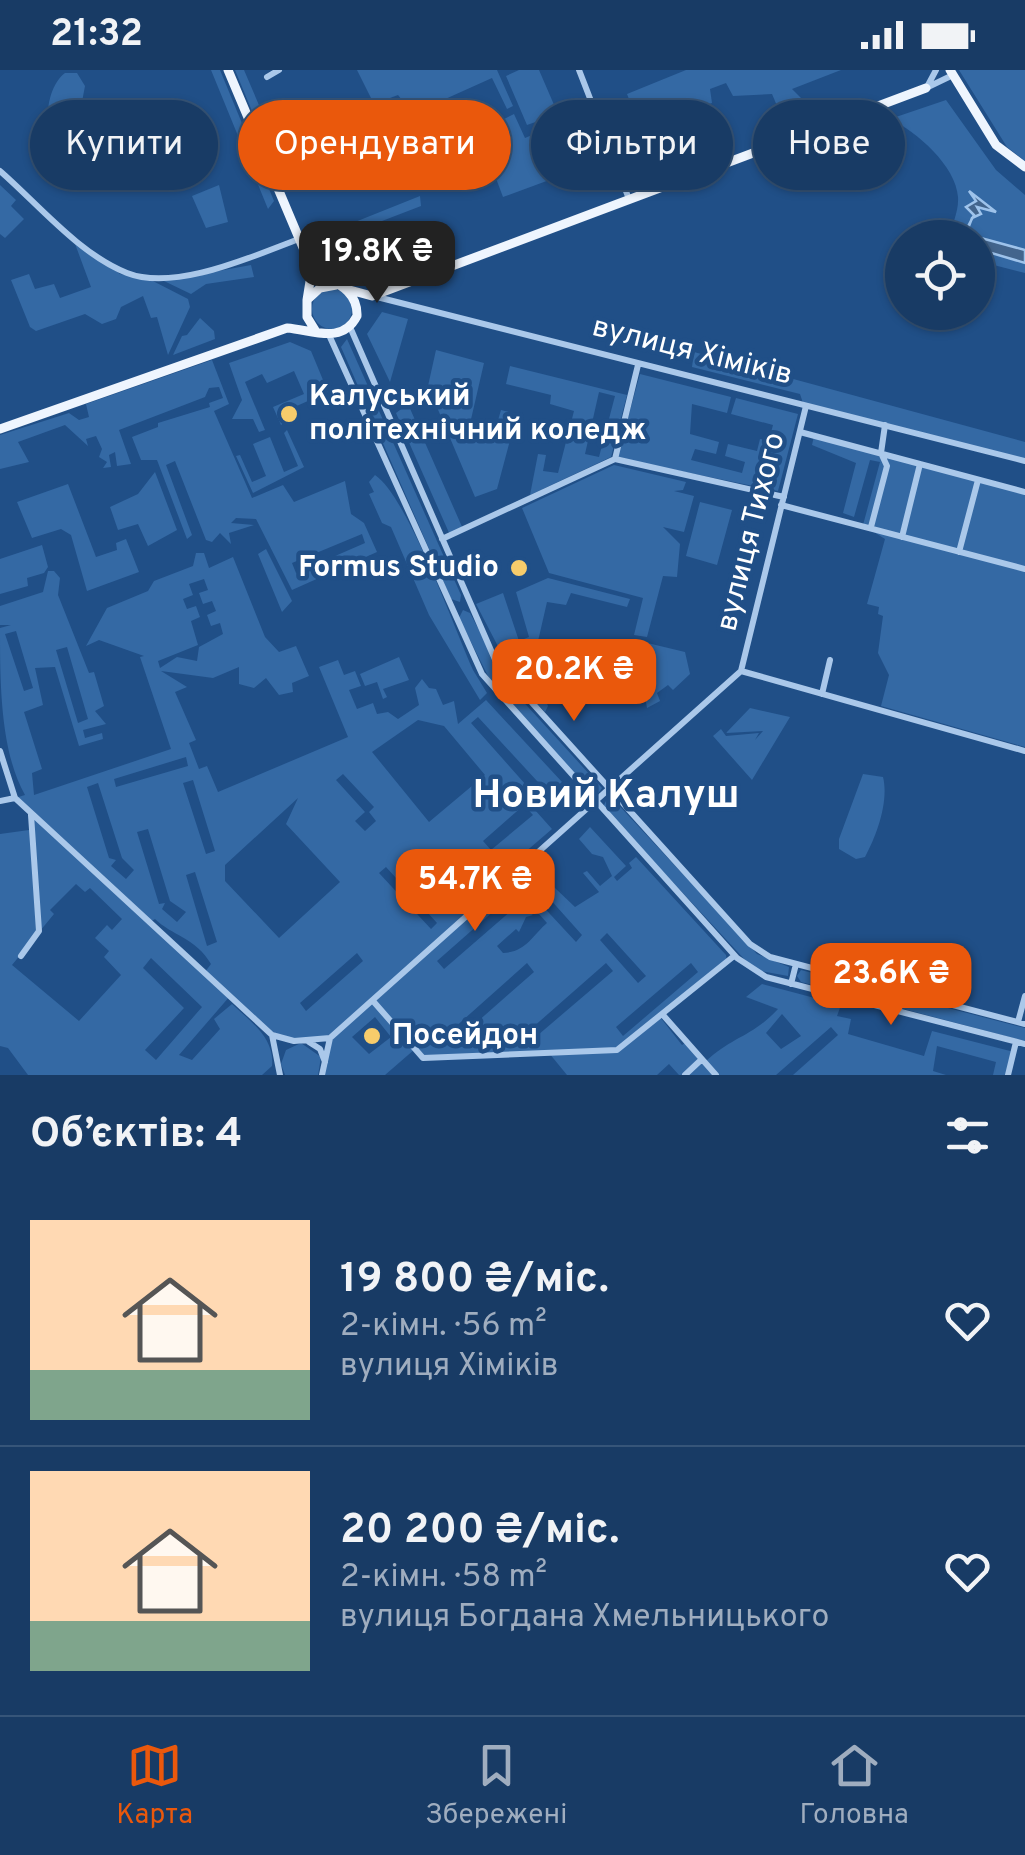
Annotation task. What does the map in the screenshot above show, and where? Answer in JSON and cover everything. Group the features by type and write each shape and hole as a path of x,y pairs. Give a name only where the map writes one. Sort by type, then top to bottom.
{"main road":[{"path":"228,70 312,270 307,302 316,330"},
{"path":"951,73 996,145 1025,167"},
{"path":"0,429 288,328 329,335 350,327 372,296 926,88"},
{"path":"312,270 342,287 372,296"},
{"path":"288,328 320,288 342,287 356,301 357,316"}],"street":[{"path":"267,77 280,70"},
{"path":"579,70 629,199"},
{"path":"926,88 936,70"},
{"path":"926,88 951,73"},
{"path":"0,171 109,263 145,278 237,263 299,239"},
{"name":"вулиця Хіміків","path":"372,296 1025,461"},
{"path":"350,327 469,602 510,682 750,944 770,957 1022,1023 1025,996"},
{"path":"329,335 494,692 734,956 766,977 1020,1043 1008,1075"},
{"path":"614,460 638,365"},
{"name":"вулиця Тихого","path":"330,1038 742,671 806,406"},
{"path":"870,527 886,466 881,453 885,425"},
{"path":"800,432 1025,492"},
{"path":"441,539 614,460 782,501 1025,569"},
{"path":"902,537 920,464"},
{"path":"959,552 978,480"},
{"path":"452,608 469,602"},
{"path":"822,694 830,660"},
{"path":"742,671 1025,751"},
{"path":"0,751 16,798 272,1035 294,1041 330,1038 322,1075"},
{"path":"0,801 16,798"},
{"path":"21,956 39,931 31,813"},
{"path":"373,1001 423,1058 620,1049 734,956"},
{"path":"791,984 796,964"},
{"path":"663,1015 716,1075"},
{"path":"272,1035 280,1075"},
{"path":"278,1062 294,1041"},
{"path":"308,1041 320,1049 325,1063"},
{"path":"685,1075 702,1059"}],"shaded area":[{"path":"211,70 220,70 238,114 238,136"},
{"path":"235,70 244,70 257,100 247,100"},
{"path":"357,70 497,70 510,100 503,100 492,78 443,100 402,100 398,95 372,100"},
{"path":"519,70 539,70 552,100 531,100 531,124 527,125 506,76"},
{"path":"686,70 841,70 792,89 803,100 775,100 772,94 733,96 726,83 710,89 712,100 629,100 627,94"},
{"path":"959,70 1025,70 1025,161 1007,147"},
{"path":"65,73 77,73 85,86 82,100 50,100"},
{"path":"946,100 996,170 1025,195 1025,273 995,265 995,220 954,220 956,185 943,162 905,128 905,114"},
{"path":"514,114 525,138 531,135 531,187 503,197 500,190 511,190 511,116"},
{"path":"0,185 16,200 11,206 24,219 5,238 0,234"},
{"path":"218,185 228,222 206,228 192,196 218,190"},
{"path":"260,190 269,190 274,201 268,209"},
{"path":"969,191 996,212 977,207 981,214 973,218 966,207 976,201"},
{"path":"420,196 421,206 369,226 368,238 335,250 329,257 320,236"},
{"path":"427,233 440,259 377,281 335,267 344,254 377,252 399,243 407,252 409,240"},
{"path":"74,241 120,274 151,280 188,299 190,307 168,355 157,317 151,318 143,296 121,307 116,319 102,324 85,314 36,331 30,327 11,280 29,274 35,289 54,284 60,298 91,287"},
{"path":"995,242 1025,250 1025,263 995,254"},
{"path":"251,265 254,277 206,284 191,294 164,281"},
{"path":"332,289 346,295 352,309 346,323 332,329 318,323 312,309 318,295"},
{"path":"382,312 408,319 390,382 367,334"},
{"path":"200,318 214,331 215,339 173,355 182,336"},
{"path":"347,339 461,595 460,602 451,599 341,347"},
{"path":"290,342 311,351 328,392 290,409 293,416 281,425 273,407 304,394 294,371 267,383 262,374 245,382 265,430 259,432 253,419 232,419 242,400 229,363"},
{"path":"436,350 484,363 469,428 494,434 501,410 517,414 497,489 475,497 428,386"},
{"path":"694,352 1025,442 1025,459 803,403 800,394 692,367"},
{"path":"212,360 229,404 214,411 252,498 283,485 294,502 345,481 351,514 364,523 377,552 292,590 256,519 236,518 231,523 254,525 229,533 231,544 220,533 212,542 206,540 175,461 166,465 192,535 187,539 157,460 141,460 132,437 158,427 158,423 210,407 209,403 223,398 219,387 209,388 205,397 119,430 131,464 117,466 115,452 109,455 111,467 103,468 107,462 99,457 102,449 96,436 86,439 88,446 65,425 18,442 29,462 0,469 0,435 69,413 79,420 89,417 86,404","holes":["362,534 365,543 296,573 292,563"]},
{"path":"510,366 627,395 611,457 530,495 538,454 546,455 543,471 558,473 574,411 550,404 551,395 506,384","holes":["599,392 615,396 599,457 585,454"]},
{"path":"640,374 731,397 727,413 692,404 690,434 719,442 716,454 695,449 691,460 742,473 745,462 725,456 728,444 757,451 760,439 769,440 773,425 731,414 736,398 798,414 778,491 617,458"},
{"path":"408,404 463,529 450,535 396,413"},
{"path":"287,430 304,467 253,493 236,456 240,455 252,482 266,476 253,444 270,437 284,472 298,466 284,433"},
{"path":"814,436 1025,490 1025,747 881,706 889,675 878,653 883,616 878,614 879,607 867,604 885,539 863,525 880,462 870,460 854,517 843,513 856,463 812,445"},
{"path":"614,465 686,482 683,490 674,491 694,496 684,532 663,527 680,544 677,577 663,576 647,637 634,635 643,598 549,573 522,508"},
{"path":"155,472 177,530 148,546 138,524 118,530 110,507 138,494"},
{"path":"375,475 388,488 415,534 473,670 487,693 480,700 429,615 391,527 382,523 369,494 374,492 369,482"},
{"path":"68,484 96,557 117,550 116,543 126,539 139,572 87,591 71,535 61,529 32,538 17,502"},
{"path":"700,502 732,510 717,565 686,556"},
{"path":"42,545 48,567 44,573 27,578 28,586 0,594 0,559"},
{"path":"266,549 292,601 282,612 258,554"},
{"path":"196,553 204,553 209,568 233,557 265,637 279,652 296,646 309,676 292,683 293,692 279,695 266,678 254,688 239,684 239,667 213,678 161,671 187,687 175,692 196,740 189,743 199,769 207,766 218,792 348,737 319,667 338,660 344,675 355,671 361,686 349,690 357,709 373,703 377,714 388,712 398,719 419,705 415,688 422,679 429,688 436,689 443,705 454,701 458,724 486,700 562,782 549,794 478,717 471,723 542,803 535,810 552,829 523,854 528,862 509,880 515,886 535,869 575,907 599,892 583,873 587,871 600,886 612,876 603,857 592,854 579,839 590,827 626,866 614,877 617,881 632,868 629,863 636,857 726,955 727,962 660,1017 682,1045 687,1042 705,1062 778,1009 746,997 762,984 841,1005 837,1016 851,1019 848,1034 924,1056 932,1031 1014,1052 1008,1075 993,1075 996,1062 937,1046 933,1071 946,1075 793,1075 838,1035 831,1027 776,1075 679,1075 669,1064 657,1075 567,1075 549,1053 423,1058 415,1049 385,1075 322,1075 330,1038 285,1037 264,1026 230,996 179,1055 192,1060 220,1029 214,1019 232,1004 260,1031 270,1047 272,1066 262,1075 28,1075 8,1048 0,1046 0,834 29,830 31,814 15,798 25,795 11,758 3,715 0,628 11,625 0,625 0,606 43,592 48,571 54,571 60,578 58,595 89,673 94,672 104,706 95,711 106,724 83,730 85,738 102,733 103,739 79,746 55,667 35,668 43,705 24,712 42,769 32,773 34,795 171,749 140,657 144,656 99,640 86,646 107,608 148,591 154,581 193,566","holes":["204,579 208,590 199,593 203,604 212,601 216,611 207,615 211,626 220,623 223,634 199,647 197,661 177,657 160,668 158,661 198,645 191,621 200,617 196,606 187,609 183,599 193,595 189,584","16,631 33,688 24,691 5,634","67,647 88,719 78,723 56,650","418,720 444,726 485,775 429,822 372,752","186,757 188,766 116,787 114,779","343,774 374,807 369,812 376,821 365,831 355,821 365,812 336,780","193,780 215,851 206,854 183,783","98,783 122,858 134,870 126,879 111,866 116,860 109,858 87,787","298,798 286,824 340,882 279,938 225,881 225,865","524,805 533,815 491,850 483,841","148,829 170,901 186,912 177,922 162,909 165,903 159,904 137,832","386,867 437,923 431,929 379,873","195,872 217,942 207,946 186,875","532,879 582,935 576,942 524,886","76,884 85,892 90,888 122,919 112,930 107,925 95,938 109,951 104,957 121,975 79,1021 12,965 54,914 50,910","515,887 547,923 523,946 503,953 497,946 516,929 519,932 526,917 533,915 519,904 444,969 437,961 512,895","155,919 191,943 211,964 205,972 150,922","607,933 646,976 638,983 600,940","357,953 363,961 306,1011 300,1003","151,958 202,1007 156,1060 145,1050 184,1008 143,968","527,963 534,972 460,1037 453,1029","606,963 613,971 538,1035 532,1028","691,963 698,972 623,1036 616,1027","782,1014 801,1036 781,1049 766,1033","375,1017 391,1037 369,1054 352,1037"]},
{"path":"548,578 630,599 627,607 571,593 566,605 547,602 533,663 545,668 539,685 548,706 545,712 516,681 476,604 503,593 519,641 529,637 516,592"},
{"path":"463,610 470,613 508,685 602,788 597,795 593,796 489,678 459,618"},
{"path":"635,640 685,652 690,674 673,690 668,685 657,693 660,701 647,708"},
{"path":"399,657 409,680 383,689 387,697 383,699 377,682 365,686 360,674"},
{"path":"750,708 790,717 752,780 713,736 721,729 726,736 759,733 755,740 763,731 726,733"},
{"path":"863,774 883,777 884,797 881,818 865,857 856,859 839,849 839,839"},
{"path":"607,799 613,799 757,954 789,967 788,976 761,971 747,962 603,807"},
{"path":"801,970 1025,1028 1025,1041 801,982 797,976"},
{"path":"301,1043 321,1057 318,1075 285,1075 281,1064 286,1050"}],"place":[{"name":"Калуський політехнічний коледж","path":"289,414"},
{"name":"Formus Studio","path":"519,568"},
{"name":"Посейдон","path":"372,1036"}],"district":[{"name":"Новий Калуш","path":"606,797"}]}
